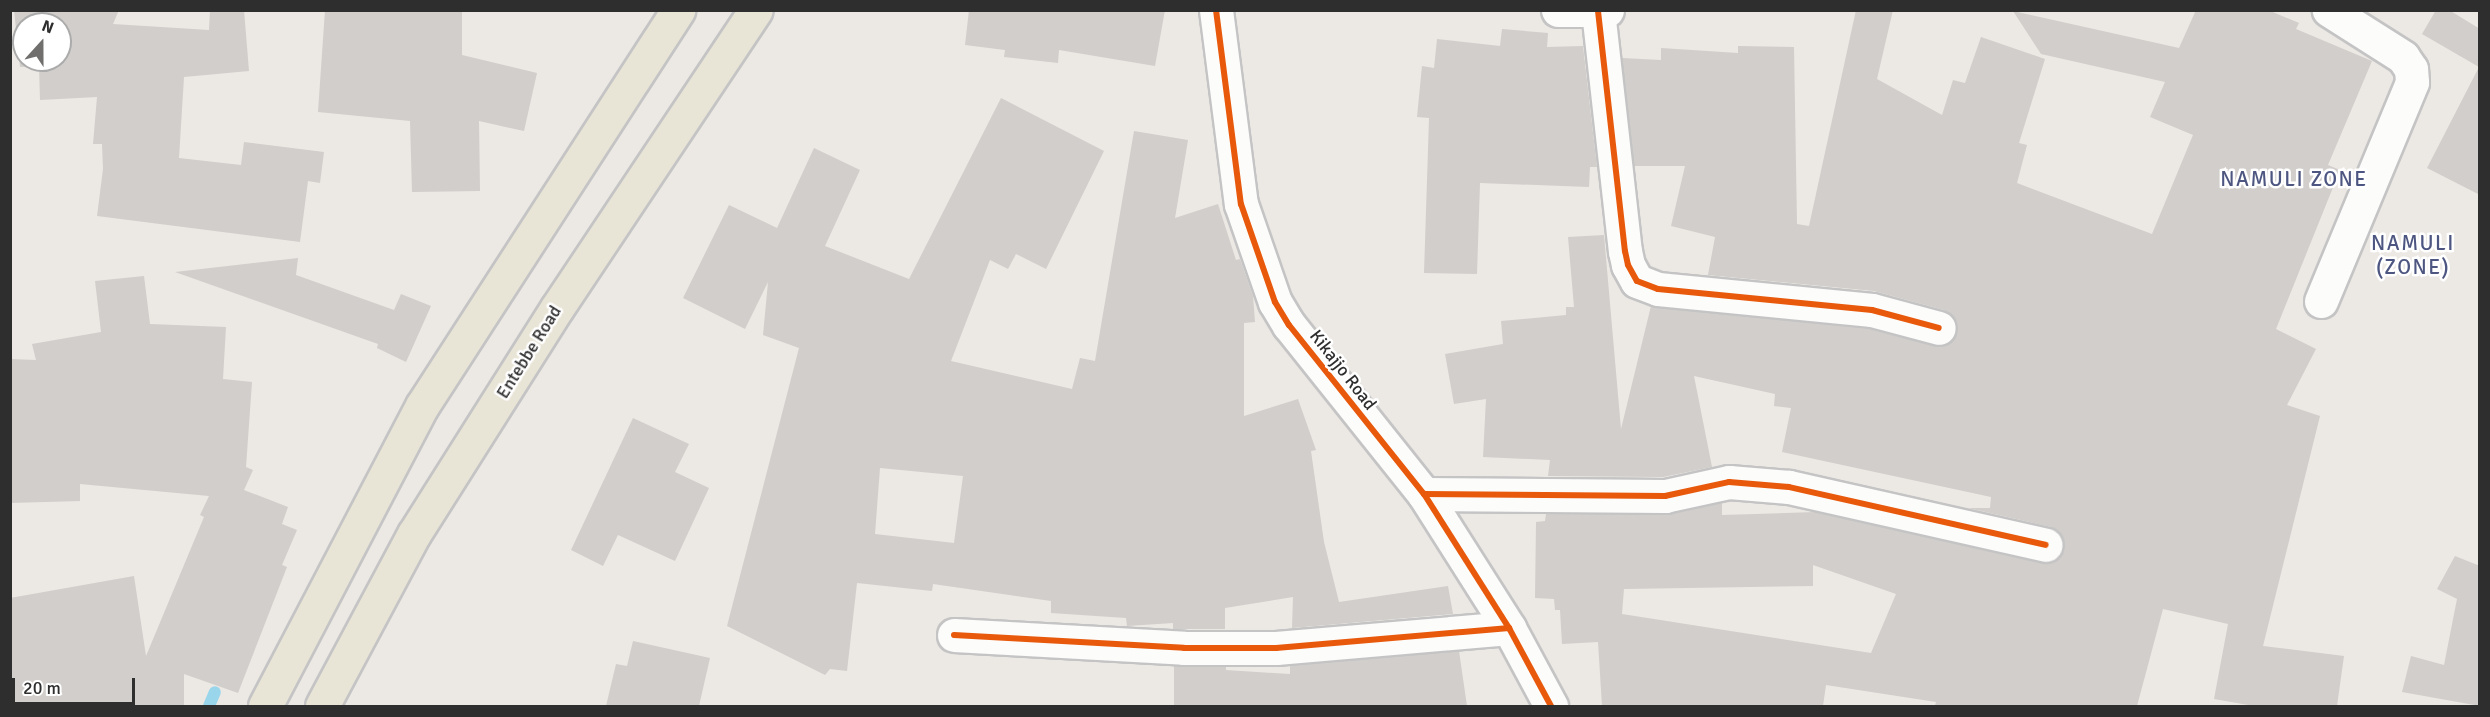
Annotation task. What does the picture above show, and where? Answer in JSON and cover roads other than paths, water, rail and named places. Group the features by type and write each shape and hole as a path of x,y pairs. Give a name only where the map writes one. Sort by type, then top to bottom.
{"main road":[{"path":"265,706 422,406 678,10"},
{"name":"Entebbe Road","path":"322,706 414,534 557,308 756,10"}],"street":[{"name":"Kikajjo Road","path":"1216,10 1241,204 1275,302 1288,325 1425,494 1509,628 1551,706"},
{"path":"1558,10 1607,10"},
{"path":"2321,302 2412,82 2411,69 2403,57 2330,10"},
{"path":"1598,11 1625,251 1628,265 1637,281 1658,289 1872,310 1939,327"},
{"path":"1425,494 1665,496 1729,482 1777,486 2046,545"},
{"path":"954,635 1184,648 1276,648 1509,628"}],"waterway":[{"path":"209,706 215,692"}],"district":[{"name":"NAMULI ZONE","path":"2294,179"},
{"name":"NAMULI (ZONE)","path":"2413,255"}]}
